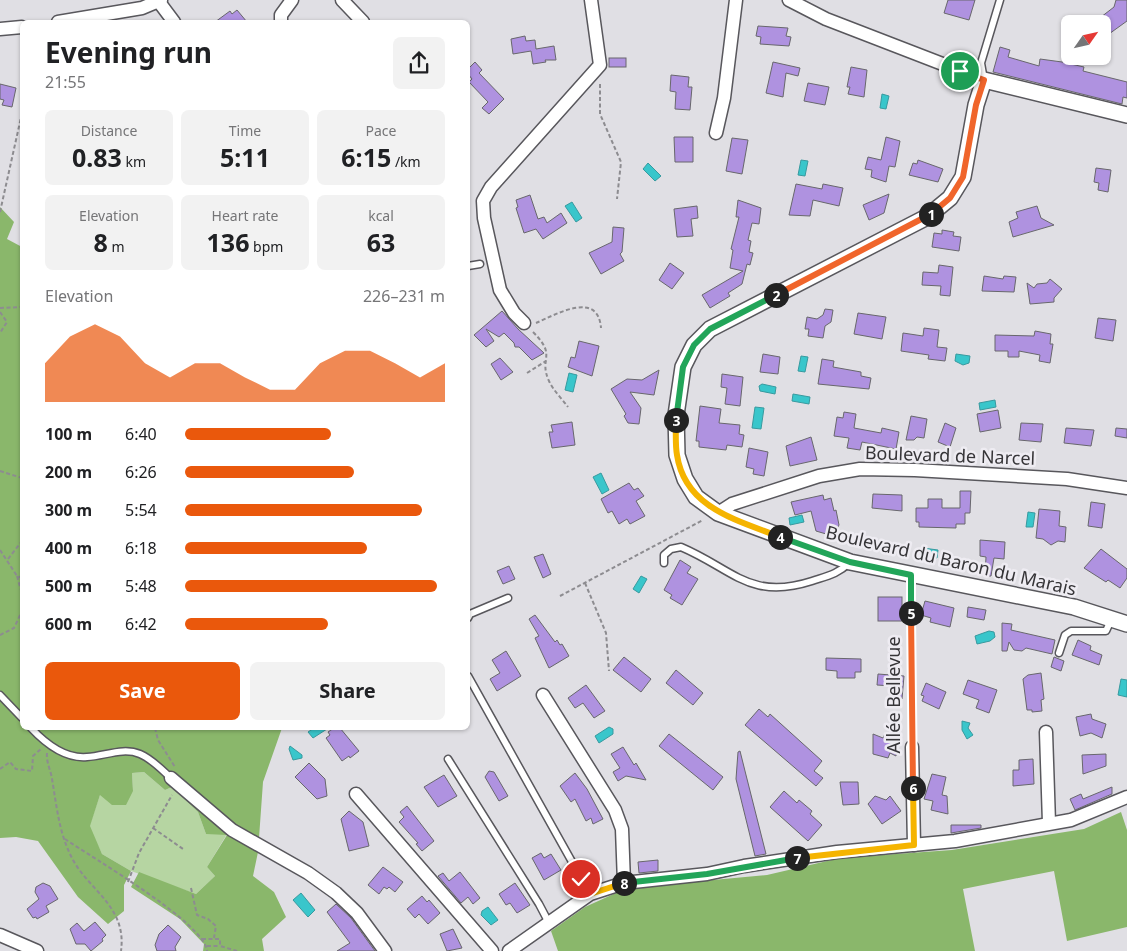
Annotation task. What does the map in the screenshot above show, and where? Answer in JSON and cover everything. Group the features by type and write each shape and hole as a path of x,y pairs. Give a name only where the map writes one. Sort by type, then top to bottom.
{"street":[{"path":"281,20 281,16 292,0"},
{"path":"342,0 361,20"},
{"path":"524,323 514,313 500,290 484,218 483,201 491,187 600,65 591,0"},
{"path":"716,133 724,98 736,0"},
{"path":"789,0 826,20 984,80 1127,115"},
{"path":"70,20 142,8 160,1 173,20"},
{"path":"0,29 20,27"},
{"name":"Boulevard du Baron du Marais","path":"984,80 976,105 963,177 950,198 927,217 710,329 694,345 683,367 676,416 677,455 685,479 696,496 716,511 850,562 1074,607 1127,624"},
{"name":"Boulevard de Narcel","path":"716,511 819,476 860,469 915,470 1067,479 1127,488"},
{"path":"543,695 615,810 622,830 624,882"},
{"path":"1046,732 1049,824"},
{"name":"Allée Bellevue","path":"912,747 914,845"},
{"path":"174,782 232,830 308,873 336,893 357,913 385,951"},
{"path":"356,794 492,951"},
{"path":"509,951 590,894 624,882 707,874 744,866 837,852 955,841 1071,820 1127,797"},
{"path":"0,935 37,951"}],"lane":[{"path":"984,80 981,63 1000,0"},
{"path":"470,266 480,264"},
{"path":"664,563 664,555 671,549 681,547 736,578 756,586 774,588 800,585 839,573 850,562"},
{"path":"470,614 508,598"},
{"path":"1059,653 1065,635 1071,630 1106,631 1112,620"},
{"path":"470,680 590,894"},
{"path":"0,695 20,716"},
{"path":"33,730 47,744 80,757 114,752 139,754 147,757 174,782"},
{"path":"448,759 549,923"}],"path":[{"path":"600,65 600,114 621,162 617,199"},
{"path":"0,212 20,122"},
{"path":"524,323 534,324 583,306 593,309 600,317 601,328"},
{"path":"0,308 20,307"},
{"path":"0,312 7,322 0,333"},
{"path":"524,323 543,342 548,351 546,361 550,382 568,407"},
{"path":"527,373 546,361"},
{"path":"0,470 20,477"},
{"path":"560,596 716,511"},
{"path":"8,560 20,544"},
{"path":"0,550 17,576 20,587"},
{"name":"Allée Bellevue","path":"911,575 912,747"},
{"path":"585,583 606,633 609,672"},
{"path":"0,635 14,628 20,615"},
{"path":"128,882 139,854 178,772 158,740 156,730"},
{"path":"0,769 10,762 16,769 32,771 33,756 47,744"},
{"path":"47,744 46,758 62,838 74,862 102,894 114,913 122,934 121,951"},
{"path":"153,828 183,849"},
{"path":"62,838 181,917 202,939 207,946 207,951"},
{"path":"191,888 197,915 208,919 216,926 214,938"},
{"path":"202,939 220,939 220,946"},
{"path":"207,946 220,946 237,951"}],"green space":[{"path":"0,207 14,222 7,239 20,246 20,730 281,730 263,782 258,852 253,876 274,892 286,917 262,939 264,951 203,951 204,944 180,919 131,887 139,872 196,894 215,876 207,867 227,835 206,834 198,812 172,787 165,790 144,772 132,773 133,791 126,805 112,805 100,795 90,826 102,854 131,871 124,885 124,911 108,924 78,897 38,841 16,837 0,838"},
{"path":"144,772 165,790 172,787 198,812 206,834 227,834 207,867 215,876 196,894 131,871 102,854 89,827 100,795 133,791 132,773"},
{"path":"1121,812 1127,830 1127,927 1067,941 1054,871 963,889 975,951 558,951 551,931 585,907 627,888 767,875 840,858 952,850 1084,829"}],"water":[{"path":"882,94 889,96 886,109 880,108"},
{"path":"801,160 808,161 805,176 798,175"},
{"path":"648,163 661,176 655,181 643,169"},
{"path":"572,202 582,218 576,222 565,206"},
{"path":"956,354 970,356 969,363 963,365 955,361"},
{"path":"801,356 808,357 805,372 798,371"},
{"path":"569,373 577,375 573,392 565,390"},
{"path":"762,384 776,387 775,394 760,391 759,386"},
{"path":"793,394 810,397 809,404 792,401"},
{"path":"995,400 996,407 980,410 979,403"},
{"path":"755,407 764,408 761,429 752,428"},
{"path":"601,473 609,490 602,494 593,477"},
{"path":"1028,512 1035,513 1033,527 1026,527"},
{"path":"802,515 804,522 790,525 789,518"},
{"path":"923,548 938,550 937,558 921,556"},
{"path":"641,576 647,579 639,593 633,589"},
{"path":"989,631 994,632 995,637 990,641 977,644 975,636"},
{"path":"1121,679 1127,680 1127,697 1118,695"},
{"path":"962,721 970,723 968,728 973,735 967,739 962,730"},
{"path":"609,727 613,729 613,734 599,743 595,736"},
{"path":"311,730 325,730 313,738 308,732"},
{"path":"290,746 302,755 302,758 293,760 289,749"},
{"path":"301,893 315,910 308,917 293,900"},
{"path":"488,907 498,920 491,925 481,915 482,911"}],"building":[{"path":"948,0 975,0 969,20 944,13"},
{"path":"1116,0 1127,0 1127,21 1111,33 1111,15 1104,15 1114,7"},
{"path":"237,10 245,20 218,20 230,11 232,14"},
{"path":"758,26 788,28 786,36 791,37 789,46 760,44 761,37 756,36"},
{"path":"525,36 526,41 535,40 536,49 554,46 556,60 545,60 546,62 533,64 531,51 513,54 511,39"},
{"path":"1000,47 1010,50 1008,57 1039,66 1040,59 1061,62 1061,65 1084,67 1083,71 1127,82 1127,98 1123,97 1122,104 993,72"},
{"path":"609,58 626,58 626,67 609,67"},
{"path":"475,62 482,70 479,73 504,99 489,114 482,108 488,102 470,83 472,79 470,76 470,67"},
{"path":"773,62 800,68 798,76 786,73 783,97 766,93"},
{"path":"851,67 867,70 864,97 848,94 850,87 847,87"},
{"path":"671,75 689,77 688,87 692,87 690,110 675,109 676,92 670,91"},
{"path":"808,83 829,87 825,105 804,101"},
{"path":"0,84 16,88 12,107 2,105 4,100 0,99"},
{"path":"674,137 693,137 693,162 675,162"},
{"path":"886,137 900,141 895,167 889,166 886,182 871,177 872,170 865,169 868,157 881,160"},
{"path":"732,138 748,140 742,174 726,171"},
{"path":"918,160 943,169 938,182 909,175 913,163 917,164"},
{"path":"1096,168 1111,170 1108,192 1098,190 1099,183 1094,182"},
{"path":"796,184 822,189 823,184 843,188 839,206 813,200 810,216 789,215"},
{"path":"889,194 884,213 869,220 863,205"},
{"path":"530,195 538,219 544,217 547,223 561,213 567,223 543,239 536,229 524,233 516,208 518,207 516,200"},
{"path":"738,200 761,208 759,224 752,223 748,240 751,241 749,252 753,253 750,265 747,264 742,284 728,293 730,296 710,308 702,295 743,271 730,268 733,250 731,249 739,217 736,217"},
{"path":"697,206 698,218 691,219 693,236 677,237 674,209"},
{"path":"1037,206 1041,218 1054,225 1013,237 1009,222 1018,218 1016,212"},
{"path":"613,227 624,228 622,252 620,254 624,261 601,274 589,253 612,242"},
{"path":"942,230 954,232 953,236 961,237 959,251 932,247 934,233 942,234"},
{"path":"670,263 684,273 672,289 659,280"},
{"path":"939,265 953,267 950,296 940,295 941,286 922,285 923,272 938,273"},
{"path":"984,276 1003,279 1004,276 1016,277 1014,292 982,291"},
{"path":"1050,279 1062,289 1054,298 1054,302 1030,304 1027,283 1034,288 1037,284 1047,283"},
{"path":"825,309 833,310 831,322 825,326 823,338 808,336 809,329 805,329 807,317 817,319 823,315"},
{"path":"502,311 544,353 532,360 519,347 515,347 514,343 504,333 499,337 486,329 494,341 486,347 474,335"},
{"path":"858,313 886,317 882,339 854,334"},
{"path":"1098,318 1116,320 1113,341 1095,338"},
{"path":"924,328 939,330 937,347 947,348 945,361 928,359 929,355 901,351 903,333 923,336"},
{"path":"1035,331 1051,334 1050,344 1053,344 1050,363 1039,361 1040,355 1019,351 1019,357 1008,357 1008,351 995,351 995,335 1034,336"},
{"path":"579,341 599,346 592,376 568,367 571,357 575,358"},
{"path":"763,354 780,357 778,374 760,372"},
{"path":"500,358 513,372 501,380 491,364"},
{"path":"822,359 834,361 833,367 861,372 861,376 871,378 869,389 818,384"},
{"path":"659,370 654,395 630,392 641,408 639,424 628,423 624,416 626,414 611,389 627,379 642,380"},
{"path":"722,374 743,377 740,406 725,404 727,388 721,387"},
{"path":"700,406 721,409 719,423 740,425 739,434 744,435 742,447 727,445 726,450 699,447 699,441 696,441"},
{"path":"998,410 1001,428 980,432 977,414"},
{"path":"844,412 856,414 854,428 881,433 882,428 899,432 896,449 862,442 860,450 847,448 849,438 834,436 837,417 843,418"},
{"path":"911,416 927,419 924,438 917,437 914,440 906,440"},
{"path":"572,422 575,445 552,448 549,432 553,432 551,425"},
{"path":"945,423 956,428 950,447 938,442"},
{"path":"1021,423 1043,424 1041,442 1019,440"},
{"path":"1066,428 1094,430 1091,446 1064,443"},
{"path":"1116,428 1127,429 1127,438 1115,436"},
{"path":"811,437 817,460 790,466 786,446"},
{"path":"749,448 768,452 764,476 753,474 754,469 746,467"},
{"path":"629,483 634,490 638,488 644,496 636,501 645,516 630,524 627,519 619,524 612,511 608,513 601,499"},
{"path":"960,491 971,491 970,513 965,513 965,524 956,524 956,528 919,527 919,522 916,522 916,508 928,508 928,499 942,499 942,508 960,508"},
{"path":"873,494 902,495 902,511 872,508"},
{"path":"823,495 824,500 831,498 834,511 836,510 839,525 833,536 816,531 811,511 795,515 791,502"},
{"path":"1091,502 1105,504 1102,528 1088,526"},
{"path":"1039,509 1060,511 1059,526 1066,527 1065,542 1058,541 1051,545 1043,539 1036,538"},
{"path":"980,540 1005,542 1004,559 994,558 991,576 985,576 986,557 980,556"},
{"path":"1101,549 1127,569 1127,578 1120,588 1108,580 1106,582 1084,568"},
{"path":"543,554 551,574 543,578 534,557"},
{"path":"680,560 691,567 687,573 698,579 682,605 670,598 672,595 664,590"},
{"path":"509,566 515,579 503,584 497,571"},
{"path":"878,597 902,597 902,621 878,621"},
{"path":"925,601 954,608 950,627 930,622 931,618 921,615"},
{"path":"968,607 986,610 984,620 967,617"},
{"path":"535,615 555,642 557,640 560,645 562,644 569,656 549,668 535,638 539,636 529,619"},
{"path":"1002,623 1012,624 1011,630 1055,640 1052,654 1026,648 1022,651 1014,650 1009,642 1007,651 1002,651"},
{"path":"1078,640 1091,646 1090,650 1102,655 1099,665 1072,655"},
{"path":"506,651 521,676 497,691 490,679 500,673 492,660"},
{"path":"624,657 651,679 641,692 613,670"},
{"path":"1054,657 1064,661 1061,671 1051,667"},
{"path":"826,658 861,659 861,672 855,672 855,678 837,678 837,671 826,670"},
{"path":"676,670 703,693 693,705 666,683"},
{"path":"1041,673 1044,699 1041,700 1042,711 1032,712 1032,710 1027,710 1023,679 1028,675"},
{"path":"878,674 904,676 902,699 891,698 892,686 877,685"},
{"path":"968,680 997,690 989,713 976,708 979,700 963,694"},
{"path":"926,683 946,692 939,709 922,701 924,696 921,695"},
{"path":"586,685 605,711 594,718 583,703 575,708 568,698"},
{"path":"759,709 768,717 770,714 822,761 814,771 823,778 816,786 745,725"},
{"path":"1091,714 1092,719 1106,724 1102,738 1091,733 1080,736 1076,717"},
{"path":"331,730 342,730 359,751 342,761 326,738 330,735 328,732"},
{"path":"885,733 897,737 895,743 897,744 896,756 890,753 888,758 873,754 873,734 883,738"},
{"path":"669,734 723,777 713,790 659,746"},
{"path":"623,747 634,765 636,763 646,780 626,776 618,781 613,772 620,768 611,754"},
{"path":"740,751 766,854 755,856 736,779 738,752"},
{"path":"1106,754 1106,766 1083,774 1082,755"},
{"path":"1033,759 1034,784 1013,786 1013,770 1019,770 1019,760"},
{"path":"309,763 325,779 327,796 317,799 295,777"},
{"path":"489,771 494,772 508,796 499,801 485,777"},
{"path":"575,773 587,789 603,819 593,824 591,818 586,821 575,799 571,802 560,786"},
{"path":"932,774 946,777 942,795 947,796 948,814 931,810 933,801 924,799"},
{"path":"444,775 457,796 438,807 424,787"},
{"path":"840,782 858,782 859,804 843,805"},
{"path":"1112,787 1112,794 1075,810 1070,799 1081,794 1083,799"},
{"path":"784,791 797,803 799,800 812,811 810,814 822,825 808,841 770,807"},
{"path":"875,796 886,800 890,796 901,811 882,824 868,804"},
{"path":"407,806 434,841 422,851 416,844 418,843 399,822 404,817 400,812"},
{"path":"349,811 363,822 369,846 349,851 341,819"},
{"path":"951,825 981,825 981,828 951,833"},
{"path":"541,853 544,858 551,854 561,870 544,880 532,858"},
{"path":"658,860 658,871 639,873 638,862"},
{"path":"383,867 403,882 395,892 389,887 387,889 384,887 379,894 368,885"},
{"path":"460,872 480,898 473,904 468,897 461,903 438,876 443,873 449,881"},
{"path":"43,883 50,886 58,899 46,906 49,912 37,919 36,917 33,918 27,909 39,899 35,892 36,887"},
{"path":"515,883 530,905 517,913 510,903 506,905 499,894"},
{"path":"422,896 427,902 429,900 440,913 428,924 419,914 415,918 407,909"},
{"path":"336,904 351,918 375,951 337,951 350,943 327,912"},
{"path":"95,922 106,935 102,939 103,941 91,951 85,944 76,944 70,929 77,923 84,931"},
{"path":"168,925 181,937 175,947 176,951 157,951 155,945 159,934"},
{"path":"453,929 462,948 447,951 440,934"}],"route":[{"path":"581,879 590,894 624,882 707,874 744,866 837,852 914,845 911,575 850,562 718,512 696,496 685,479 677,455 676,416 683,367 694,345 710,329 927,217 950,198 963,177 976,105 984,80 960,71"}]}
